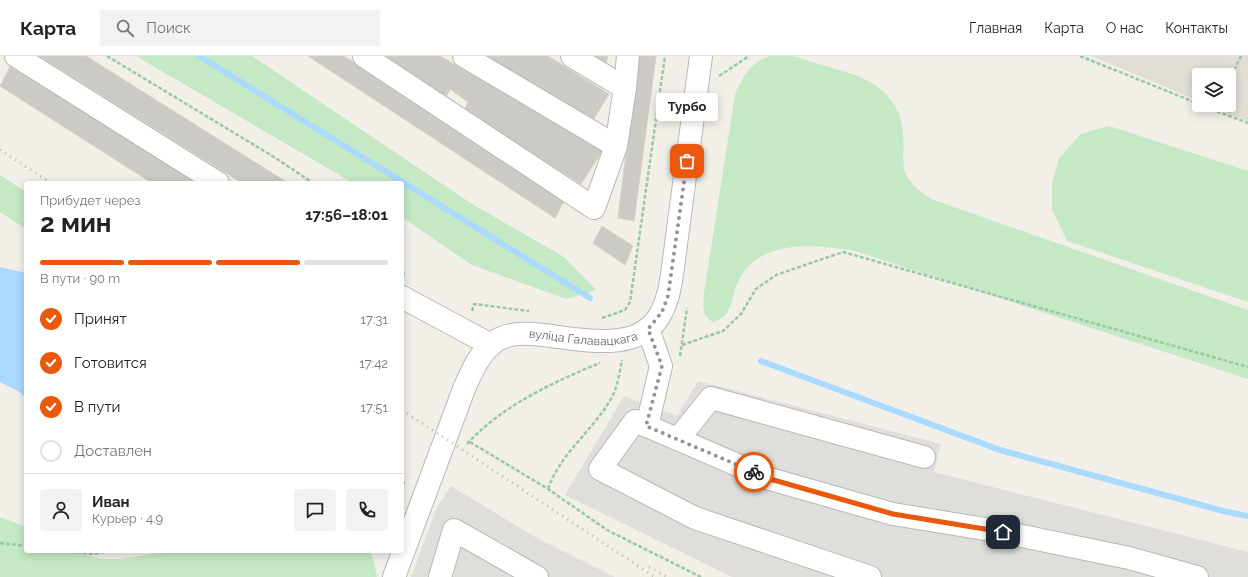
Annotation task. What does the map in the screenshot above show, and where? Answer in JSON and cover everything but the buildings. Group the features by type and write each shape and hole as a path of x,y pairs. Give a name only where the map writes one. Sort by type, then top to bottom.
{"street":[{"path":"16,56 215,181"},
{"path":"364,56 594,208 616,146 625,88 628,56"},
{"path":"464,56 616,146"},
{"path":"572,56 625,88"},
{"name":"вуліца Галавацкага","path":"404,550 464,389 478,361 491,345 507,336 524,334 596,341 614,341 630,338 648,329 662,312 668,296 701,56"},
{"path":"404,298 491,345"},
{"path":"646,426 662,366 648,329"},
{"path":"678,440 711,398 924,457"},
{"path":"870,577 696,518 600,469 635,421 770,479 893,514 1003,532 1122,557 1197,577"},
{"path":"440,577 454,530 537,577"},
{"name":"вуліца Галавацкага","path":"394,577 403,553"}],"path":[{"path":"107,56 274,157 310,181"},
{"path":"630,302 666,56"},
{"path":"718,76 749,56"},
{"path":"1080,56 1192,102"},
{"path":"1091,61 1093,56"},
{"path":"1235,68 1241,56"},
{"path":"1220,112 1248,124"},
{"path":"682,345 723,331 741,314 756,289 776,275 843,252 1248,367"},
{"path":"618,359 630,361"},
{"path":"548,489 553,474 572,447 595,421 614,392 622,360"},
{"path":"463,449 510,409 574,374 602,362"},
{"path":"470,442 548,489 607,530 702,577"},
{"path":"0,543 24,546"},
{"path":"82,553 98,553"}],"shaded area":[{"path":"1091,56 1248,56 1248,122 1224,112 1236,112 1236,68 1192,68 1192,98"},
{"path":"698,381 941,444 934,472 1248,552 1248,577 732,577 565,495 624,396 677,416"},
{"path":"451,486 535,537 615,577 411,577 437,507"}],"green space":[{"path":"136,56 252,56 472,204 564,257 596,290 566,299 472,265 404,218 404,181 350,181"},
{"path":"770,56 791,56 801,58 858,76 876,85 891,100 901,119 903,158 906,174 910,181 919,190 931,199 1248,310 1248,379 855,251 825,247 792,247 776,250 762,256 750,265 740,278 729,310 720,319 713,322 706,316 704,310 704,293 735,95 744,77 752,66"},
{"path":"1109,126 1248,171 1248,302 1067,241 1052,209 1052,183 1059,158 1081,134"},
{"path":"0,175 24,191 24,228 0,212"},
{"path":"0,517 24,526 24,553 78,553 101,559 121,559 157,553 370,553 373,558 377,577 0,577"}],"water":[{"path":"0,267 24,273 24,396 18,391 0,382"}],"waterway":[{"path":"199,56 401,181"},
{"path":"404,183 590,298"},
{"path":"761,361 1000,450 1223,511 1248,516"}],"railway":[{"path":"0,150 48,181"},
{"path":"404,411 655,577"},
{"path":"649,567 668,577"}],"way so far":[{"path":"687,161 674,267 668,296 662,312 648,329 662,366 646,426 754,472"}],"place":[{"name":"Турбо","path":"687,161"}],"route":[{"path":"754,472 770,479 893,514 1003,532"}]}
